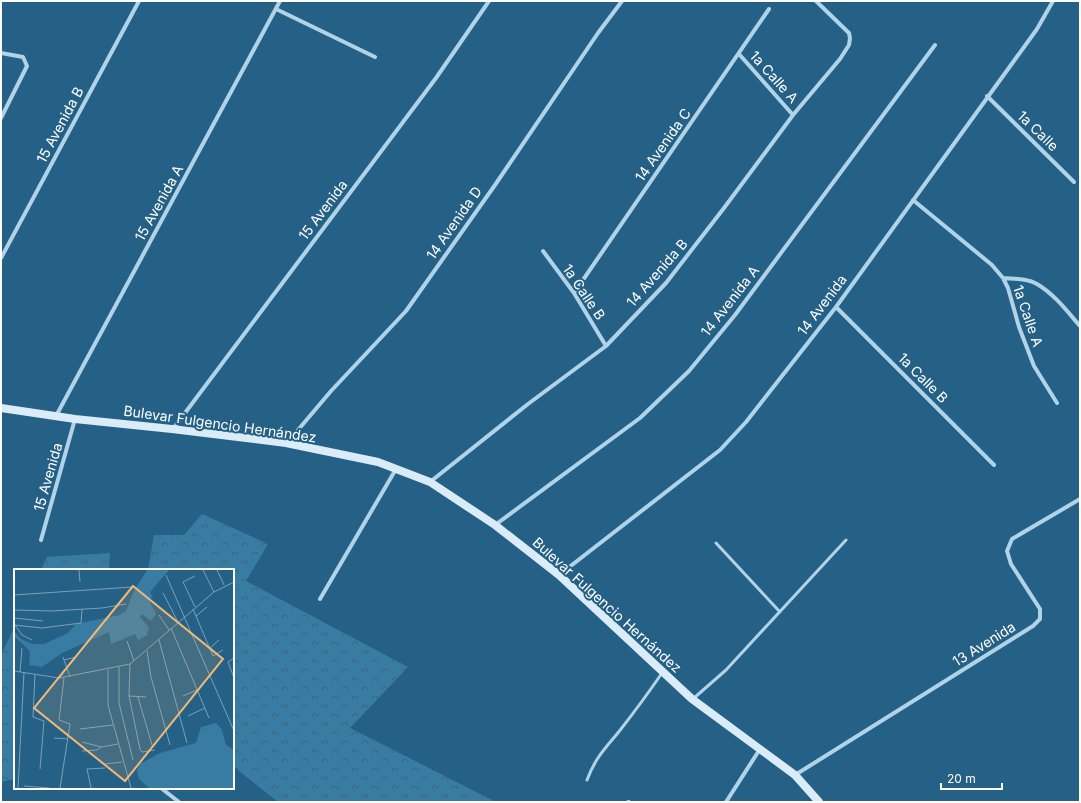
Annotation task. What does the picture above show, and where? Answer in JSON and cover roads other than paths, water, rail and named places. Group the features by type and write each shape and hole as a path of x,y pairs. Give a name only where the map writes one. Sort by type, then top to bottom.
{"street":[{"name":"15 Avenida B","path":"1,258 139,1"},
{"name":"15 Avenida A","path":"56,416 280,1"},
{"name":"15 Avenida","path":"172,429 436,78 489,1"},
{"name":"14 Avenida D","path":"286,443 331,391 406,311 495,185 598,33 622,1"},
{"name":"14 Avenida B","path":"430,482 528,404 606,346 666,282 724,208 793,115 840,58 849,44 849,33 816,1"},
{"name":"14 Avenida","path":"559,575 720,450 746,422 836,307 987,96 1037,29 1053,1"},
{"path":"276,9 375,57"},
{"name":"14 Avenida C","path":"574,293 769,9"},
{"name":"14 Avenida A","path":"495,525 640,418 688,370 735,315 935,45"},
{"path":"1,53 23,57 27,66 1,118"},
{"name":"1a Calle A","path":"739,54 793,115"},
{"name":"1a Calle","path":"987,96 1074,182"},
{"name":"1a Calle A","path":"913,200 992,265 1003,278 1008,288 1019,327 1034,366 1057,403"},
{"name":"1a Calle B","path":"543,251 574,293 606,346"},
{"path":"1003,278 1022,279 1037,284 1057,299 1080,326"},
{"name":"1a Calle B","path":"836,307 994,465"},
{"name":"Bulevar Fulgencio Hernández","path":"1,408 75,419 286,443 378,462 430,482 495,525 559,575 692,699 795,775 819,802"},
{"name":"15 Avenida","path":"41,540 75,419"},
{"path":"320,599 396,468"},
{"name":"13 Avenida","path":"795,775 1033,626 1040,619 1040,609 1010,564 1007,551 1012,540 1080,499"},
{"path":"726,802 760,749"},
{"path":"162,789 180,802"}],"lane":[{"path":"692,699 726,670 846,540"},
{"path":"716,543 780,612"},
{"path":"587,780 593,765 602,750 621,730 663,672"}]}
